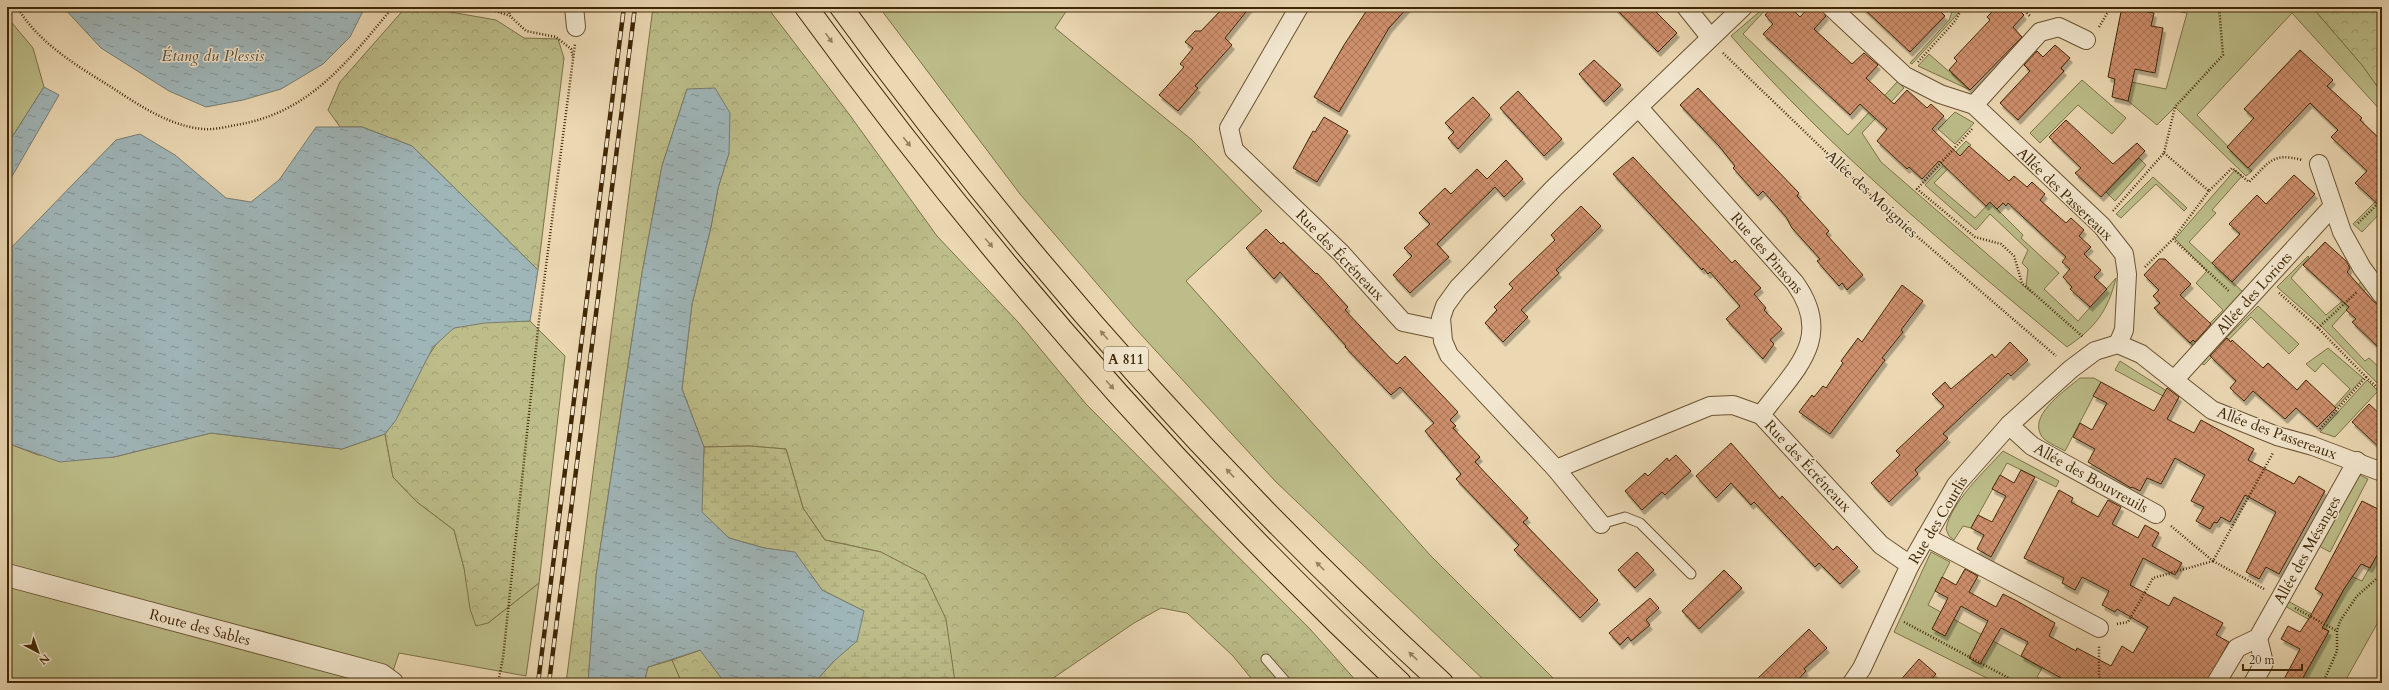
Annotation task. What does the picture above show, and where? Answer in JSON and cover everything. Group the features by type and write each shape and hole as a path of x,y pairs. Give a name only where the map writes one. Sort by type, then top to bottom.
{"highway":[{"name":"A 811","path":"806,7 924,163 1037,302 1093,366 1249,535 1400,683"},
{"name":"A 811","path":"841,7 938,135 1002,214 1136,370 1295,540 1442,683"}],"street":[{"path":"574,7 576,28"},
{"name":"Rue des Écréneaux","path":"1299,7 1229,128 1234,150 1341,253 1403,322 1440,330"},
{"path":"1686,7 1710,37"},
{"path":"1601,524 1556,469 1454,360 1443,341 1440,330 1445,306 1458,288 1554,188 1743,7"},
{"name":"Allée des Passereaux","path":"1831,7 1905,76 1940,94 1979,110 2100,224 2124,254 2127,274 2124,330 2118,344 2140,354 2175,379 2212,410 2282,437 2357,461 2382,472"},
{"path":"1979,110 2040,32 2059,27 2086,40"},
{"name":"Rue des Pinsons","path":"1639,108 1795,283 1806,299 1813,318 1813,334 1807,352 1760,415"},
{"path":"2318,164 2344,237 2382,295"},
{"name":"Allée des Loriots","path":"2175,379 2266,281 2332,206"},
{"name":"Rue des Courlis","path":"1852,683 1862,668 1910,565 1956,485 2009,425 2071,369 2097,350 2118,344"},
{"name":"Rue des Écréneaux","path":"1556,469 1710,406 1733,405 1760,415 1881,545 1910,565"},
{"name":"Allée des Bouvreuils","path":"2009,425 2032,446 2156,514"},
{"name":"Allée des Mésanges","path":"2258,638 2357,461"},
{"path":"1926,537 2099,628"},
{"name":"Route des Sables","path":"7,575 381,675 392,683"},
{"path":"2216,683 2237,648 2258,638 2264,663 2253,683"}],"lane":[{"path":"1601,524 1625,516 1640,523 1691,574"},
{"path":"1266,659 1287,683"}],"path":[{"path":"17,7 36,33 95,77 155,114 179,123 203,129 257,122 308,98 347,60 393,7"},
{"path":"484,7 510,16 526,30 556,37 571,49 574,60"},
{"path":"508,7 510,16"},
{"path":"1905,76 1955,21 1963,7"},
{"path":"2086,40 2103,23 2111,7"},
{"path":"2100,224 2164,153 2175,107 2223,55 2219,7"},
{"path":"498,683 503,658 539,320 574,60 576,28"},
{"name":"Allée des Moignies","path":"1710,37 1722,52 1884,208 2071,369"},
{"path":"1979,110 1917,189 1975,237 2001,244 2014,256 2022,284 2097,350"},
{"path":"2164,153 2209,191"},
{"path":"2127,274 2140,271 2173,239 2209,191 2232,168 2249,182 2273,159 2286,156 2318,164"},
{"path":"2344,237 2382,200"},
{"path":"2173,239 2244,305"},
{"path":"2318,328 2371,280"},
{"path":"2266,281 2318,328 2382,392"},
{"path":"2307,444 2366,377"},
{"path":"2096,683 2099,677 2099,628 2128,622 2153,578 2213,561 2282,437"},
{"path":"2156,514 2213,561 2337,632"},
{"path":"2323,683 2337,652 2337,632 2340,621 2357,596 2382,574"},
{"path":"1888,614 2018,683"}],"green space":[{"path":"406,7 422,7 496,20 524,38 558,39 564,58 538,270 412,146 362,127 340,127 328,110 340,82"},
{"path":"653,7 767,7 849,114 937,236 1018,322 1086,404 1310,629 1358,683 1255,683 1233,656 1187,613 1161,608 1134,623 1046,683 954,683 950,652 881,552 825,540 803,508 786,449 749,446 704,447 682,389 692,304 711,227 718,188 729,153 687,89 662,166 642,273 596,576 588,683 566,683"},
{"path":"879,7 1069,7 1055,28 1192,140 1262,211 1186,281 1430,555 1558,683 1487,683 1275,481 1135,328 1020,194"},
{"path":"1765,7 1768,7 1743,34 1848,135 1898,81 1904,88 1862,133 1881,162 2032,293 2026,286 2028,269 2022,263 2028,250 1990,214 1976,230 1925,185 1966,141 1971,145 1934,183 1975,218 1990,202 2023,235 2021,238 2059,273 2044,289 2078,321 2116,278 2109,300 2093,326 2067,347 1936,236 1851,160 1770,79 1731,36"},
{"path":"1954,7 1962,7 1962,9 1912,64 1910,63 1949,20"},
{"path":"2151,7 2312,7 2362,65 2382,93 2382,112 2292,13 2197,115 2252,171 2246,176 2175,107 2157,125 2128,101 2131,82 2166,89 2187,13"},
{"path":"2312,7 2382,7 2382,93 2362,65"},
{"path":"7,17 33,48 44,87 7,145"},
{"path":"1929,54 1970,90 1918,66"},
{"path":"2082,80 2126,118 2112,134 2078,105 2040,143 2030,133"},
{"path":"1955,112 1974,123 1955,144 1938,129"},
{"path":"2139,158 2146,165 2115,201 2106,192"},
{"path":"2235,170 2242,176 2212,210 2216,213 2189,242 2244,293 2194,346 2190,343 2223,310 2196,283 2207,271 2175,239"},
{"path":"2153,177 2187,208 2184,211 2156,184 2121,218 2116,214"},
{"path":"2382,195 2382,211 2362,232 2353,224"},
{"path":"2308,256 2309,257 2291,278 2326,315 2346,298 2367,275 2372,282 2332,326 2365,361 2369,358 2382,370 2382,388 2318,323 2277,287"},
{"path":"2258,306 2299,344 2289,354 2251,317 2204,365 2201,363"},
{"path":"530,321 565,356 539,583 488,623 476,626 470,609 464,568 454,530 417,502 393,477 385,434 426,360 435,346 445,335 454,328 462,325 491,322"},
{"path":"2328,348 2363,378 2336,408 2334,407 2350,389 2323,363 2315,372 2306,364"},
{"path":"2120,361 2176,397 2174,402 2115,370"},
{"path":"2080,378 2094,378 2101,382 2065,451 2044,439 2040,433 2039,425 2045,410 2059,395"},
{"path":"2367,380 2378,391 2335,437 2320,432"},
{"path":"211,433 342,449 385,434 393,477 417,502 454,530 464,568 488,623 539,583 526,676 399,653 389,683 7,683 7,443 38,455 114,457"},
{"path":"749,446 786,449 803,508 825,540 881,552 925,575 946,619 955,682 814,683 834,661 864,611 822,590 795,553 764,548 729,538 701,512 704,447"},
{"path":"2003,451 2059,481 2056,487 2007,463 1971,528 1963,526 1954,540 1949,536 1946,529 1954,508 1978,477"},
{"path":"2358,474 2368,479 2330,552 2319,546"},
{"path":"2382,546 2382,615 2344,683 2310,683 2311,681 2303,678 2329,631 2285,606 2288,601 2326,622 2351,576 2362,581"},
{"path":"1931,552 1950,562 1928,605 2042,668 2037,677 2047,683 1997,683 1894,632"},
{"path":"701,650 725,683 682,683 672,660"},
{"path":"672,660 682,683 644,683 648,667"}],"water":[{"name":"Étang du Plessis","path":"63,7 365,7 350,37 323,64 281,89 243,100 206,107 169,91 101,48"},
{"path":"44,87 59,95 7,185 7,145"},
{"path":"715,88 730,113 729,153 718,188 711,227 692,304 682,389 704,447 702,512 729,538 764,548 795,552 822,590 864,611 857,641 834,661 814,683 725,683 700,650 648,667 644,683 588,683 596,576 642,273 662,166 687,89"},
{"path":"316,127 362,127 412,146 538,270 530,321 485,323 454,328 433,347 396,420 385,434 342,449 211,433 114,457 60,462 7,443 7,252 116,140 140,134 175,155 226,198 251,202 279,180"}],"building":[{"path":"1224,7 1250,7 1225,38 1232,45 1195,86 1198,88 1178,111 1159,95 1184,67 1180,64 1193,48 1185,42 1195,31 1201,31"},
{"path":"1369,7 1408,7 1389,28 1339,112 1314,97 1344,45"},
{"path":"1614,7 1651,7 1677,33 1658,52"},
{"path":"1772,7 1790,7 1800,17 1809,7 1821,7 1826,16 1814,29 1852,64 1864,53 1878,65 1866,78 1894,104 1907,90 1927,108 1931,104 1944,116 1932,129 1960,156 1969,146 2009,181 2014,176 2027,187 2032,182 2045,194 2040,200 2066,223 2071,218 2084,230 2079,236 2091,247 2084,254 2101,270 2094,277 2107,289 2090,307 2070,289 2072,287 2063,277 2070,269 2062,262 2066,257 2008,203 2006,206 2003,203 1997,209 1990,202 1986,206 1939,161 1922,179 1909,167 1907,169 1877,141 1887,129 1860,104 1850,115 1763,34 1773,24 1765,15"},
{"path":"1862,7 1936,7 1945,16 1910,52"},
{"path":"1997,7 2016,7 2024,15 2013,27 2022,37 1970,90 1949,70 1957,61 1954,58 1990,20 1987,17"},
{"path":"2122,7 2154,13 2151,26 2163,28 2155,73 2135,69 2128,101 2112,97 2115,79 2108,77"},
{"path":"2055,45 2070,58 2061,68 2064,71 2018,120 2000,103 2030,71 2024,65 2037,51 2043,57"},
{"path":"2300,50 2333,80 2327,86 2362,118 2360,120 2382,141 2382,208 2355,183 2367,171 2331,137 2338,130 2310,103 2248,168 2227,147 2254,118 2244,109"},
{"path":"1594,60 1621,85 1604,102 1579,74"},
{"path":"1698,88 1799,193 1797,196 1829,231 1826,234 1863,275 1847,290 1842,283 1839,286 1817,261 1820,259 1792,228 1786,217 1763,191 1758,196 1733,168 1735,166 1719,146 1680,105"},
{"path":"1518,91 1562,139 1544,156 1500,108"},
{"path":"1473,97 1490,115 1458,149 1448,138 1454,132 1445,123"},
{"path":"1324,117 1348,131 1317,182 1293,168 1313,131 1315,132"},
{"path":"2066,120 2113,164 2137,143 2145,151 2101,197 2075,173 2081,168 2049,137"},
{"path":"1633,157 1732,263 1735,260 1761,288 1754,294 1766,308 1764,310 1782,329 1770,340 1774,344 1763,359 1726,319 1740,306 1710,272 1708,274 1703,268 1702,270 1613,174"},
{"path":"1506,160 1523,179 1504,197 1495,187 1437,244 1449,257 1410,293 1393,275 1412,256 1404,248 1430,224 1419,213 1445,188 1451,194 1477,169 1487,179"},
{"path":"2294,175 2315,194 2232,282 2212,263 2240,234 2229,224 2257,195 2266,204"},
{"path":"1581,206 1601,226 1556,270 1559,273 1521,310 1528,317 1503,342 1485,323 1497,310 1494,307 1513,288 1509,284 1555,240 1551,235"},
{"path":"1266,229 1281,244 1283,242 1316,274 1317,273 1348,307 1345,310 1390,358 1397,364 1405,356 1458,412 1450,420 1456,426 1453,428 1480,457 1475,462 1528,518 1523,522 1598,600 1580,618 1514,550 1519,545 1456,479 1461,474 1425,431 1434,423 1400,387 1391,395 1345,347 1346,346 1280,272 1274,279 1246,248"},
{"path":"2325,242 2346,261 2350,268 2347,272 2374,302 2382,306 2382,351 2352,322 2356,319 2346,310 2349,307 2303,265"},
{"path":"2159,259 2165,259 2191,284 2180,295 2211,324 2195,342 2193,340 2190,343 2154,308 2160,303 2153,296 2159,290 2144,275"},
{"path":"1902,285 1923,301 1901,330 1903,332 1882,358 1885,360 1830,434 1799,412 1812,395 1814,397 1823,386 1826,388 1843,363 1841,361 1858,338 1862,342"},
{"path":"2227,338 2231,342 2232,340 2263,368 2268,363 2297,390 2306,380 2336,408 2317,427 2296,408 2285,419 2253,391 2244,401 2230,388 2236,381 2210,356"},
{"path":"2010,342 2028,360 2011,376 2008,373 1943,434 1948,438 1915,470 1918,474 1889,502 1871,483 1900,455 1896,451 1944,406 1932,394 1945,382 1951,389 1992,354 1995,358"},
{"path":"2101,382 2154,411 2167,388 2179,397 2167,419 2194,433 2201,420 2254,449 2248,460 2294,484 2299,476 2325,491 2279,574 2266,567 2259,579 2246,572 2276,512 2245,495 2230,522 2221,517 2217,523 2214,522 2210,529 2196,521 2204,507 2191,501 2205,475 2175,458 2161,484 2147,478 2140,491 2132,487 2131,488 2088,462 2095,449 2073,437 2080,423 2092,430 2107,403 2093,396"},
{"path":"2369,404 2382,416 2382,450 2352,422"},
{"path":"1731,443 1780,499 1782,496 1833,550 1837,546 1858,567 1840,584 1819,563 1815,567 1754,502 1751,505 1731,483 1716,498 1696,476"},
{"path":"1676,455 1691,471 1665,495 1662,492 1642,510 1625,491 1645,473 1648,476 1667,458 1669,461"},
{"path":"2021,470 2035,477 1991,557 1977,549 1984,535 1971,528 1978,515 1992,522 2006,496 1992,489 2000,475 2014,483"},
{"path":"2059,490 2073,498 2071,502 2098,517 2108,500 2121,507 2112,524 2138,538 2145,525 2159,533 2152,546 2182,563 2175,575 2143,558 2130,585 2169,606 2174,597 2223,623 2216,635 2229,642 2206,683 2058,683 2061,678 2021,656 2028,642 2001,628 1980,664 1969,658 1988,621 1961,606 1945,636 1932,629 1948,598 1935,591 1942,577 1956,585 1965,569 1978,576 1969,592 1996,607 2003,594 2017,601 2055,623 2049,636 2076,651 2077,648 2111,666 2122,646 2133,653 2148,627 2117,609 2115,612 2102,605 2109,591 2082,577 2075,590 2062,583 2064,578 2024,558"},
{"path":"2362,501 2382,511 2382,546 2370,568 2361,564 2344,589 2322,628 2329,631 2300,683 2282,683 2300,649 2281,639 2288,626 2300,632 2308,620 2323,594 2315,589"},
{"path":"1637,552 1654,570 1635,588 1618,570"},
{"path":"1724,570 1742,588 1699,629 1682,611"},
{"path":"1650,598 1659,608 1646,620 1650,625 1631,641 1628,637 1620,645 1609,633"},
{"path":"1809,629 1827,648 1804,669 1806,671 1795,683 1753,683"},
{"path":"1919,659 1936,674 1928,683 1898,683"}],"railway":[{"path":"538,683 624,7"},
{"path":"549,683 635,7"}]}
